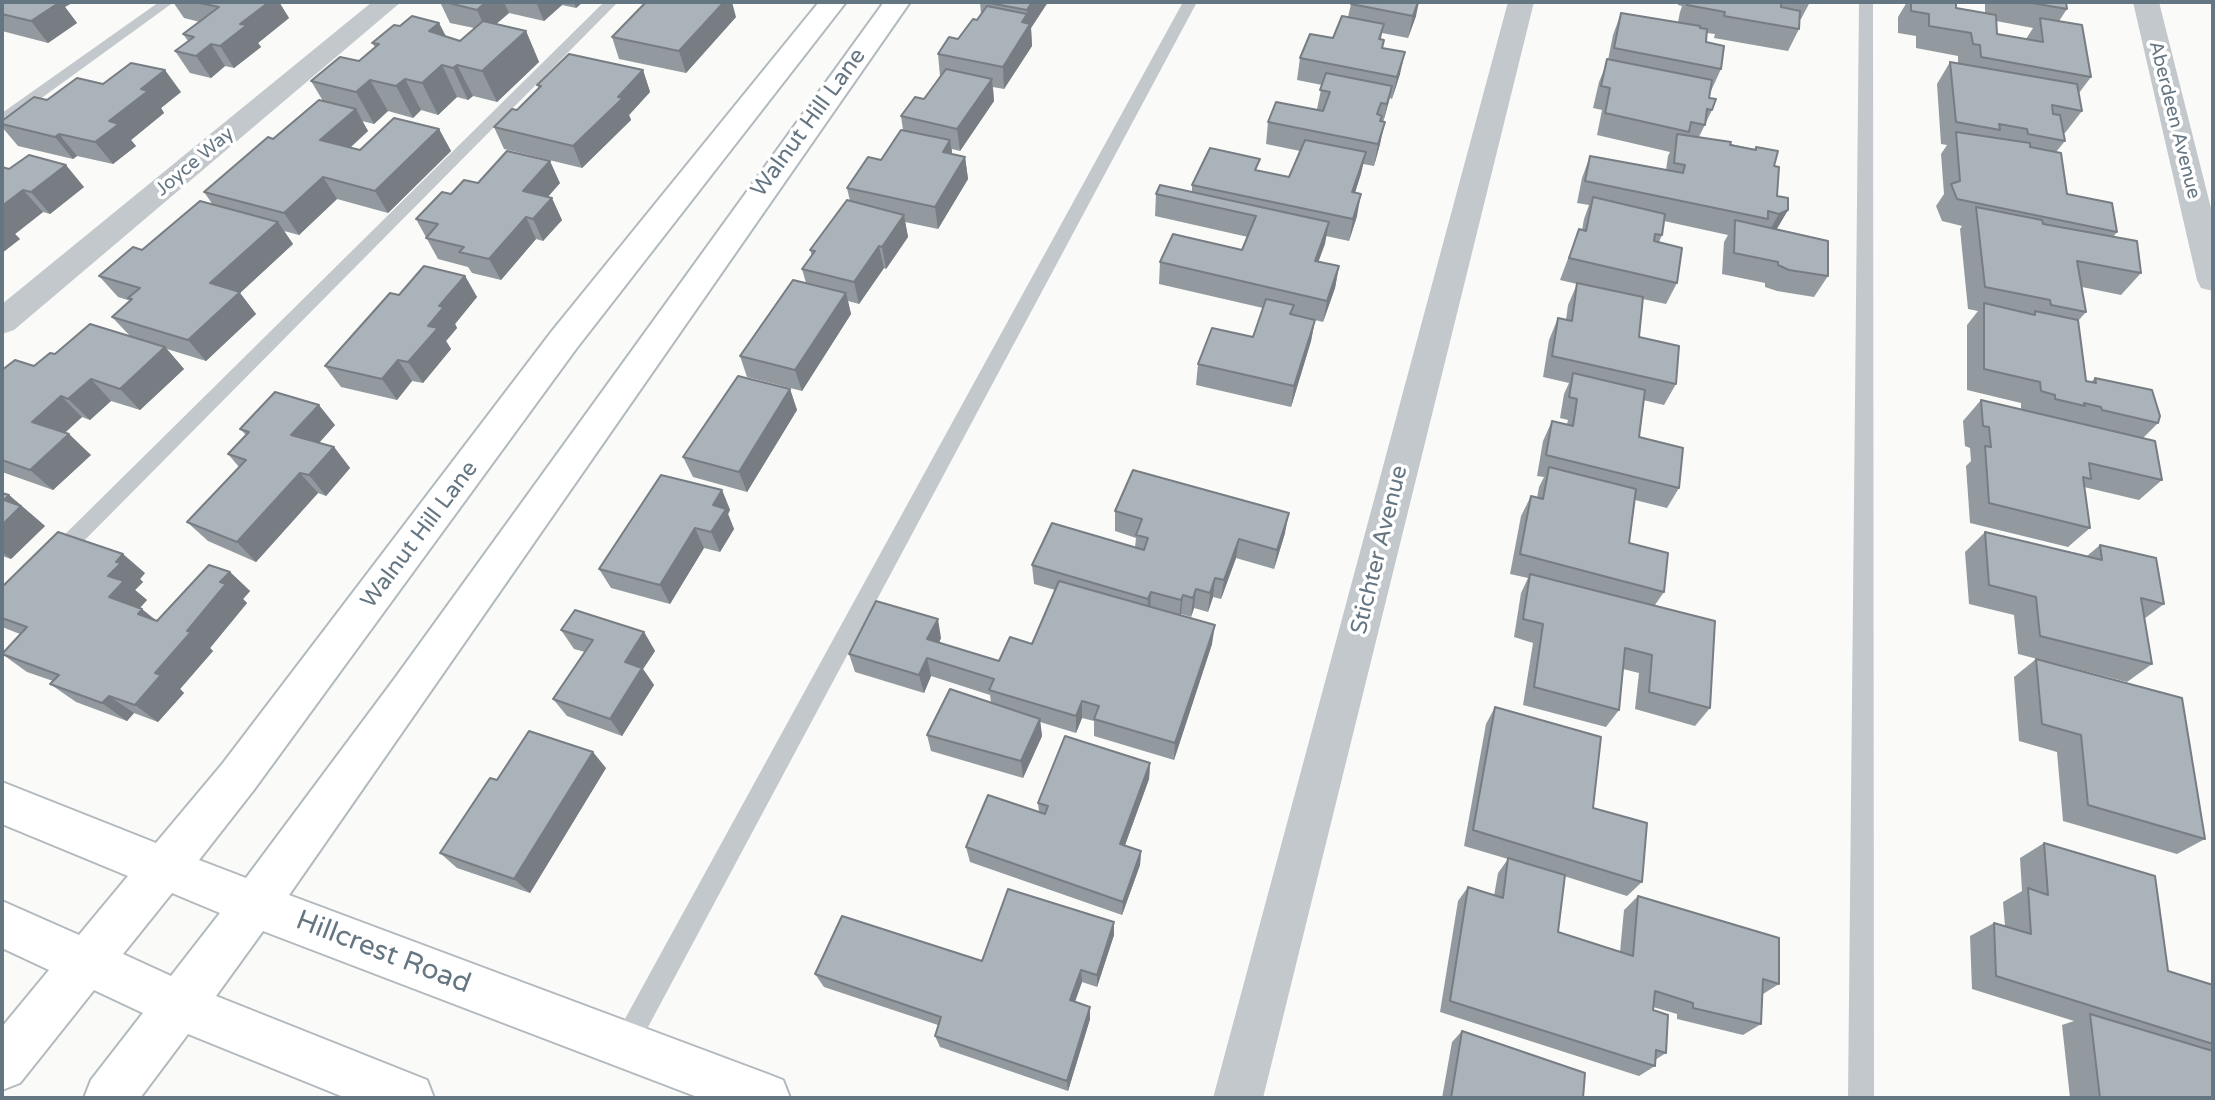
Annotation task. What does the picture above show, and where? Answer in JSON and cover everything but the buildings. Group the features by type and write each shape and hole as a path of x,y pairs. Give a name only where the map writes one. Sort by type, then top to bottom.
{"main road":[{"name":"Walnut Hill Lane","path":"2,1065 246,766 564,340 833,2"},
{"name":"Walnut Hill Lane","path":"109,1098 256,905 782,160 897,2"},
{"name":"Hillcrest Road","path":"2,803 256,905 765,1098"},
{"path":"2,924 233,1029 409,1098"}],"street":[{"name":"Joyce Way","path":"2,322 388,2"},
{"name":"Stichter Avenue","path":"1238,1098 1521,2"},
{"name":"Aberdeen Avenue","path":"2146,2 2213,280"}],"lane":[{"path":"2,120 167,2"},
{"path":"41,571 611,2"},
{"path":"624,1046 1190,2"},
{"path":"1861,1098 1866,2"}]}
